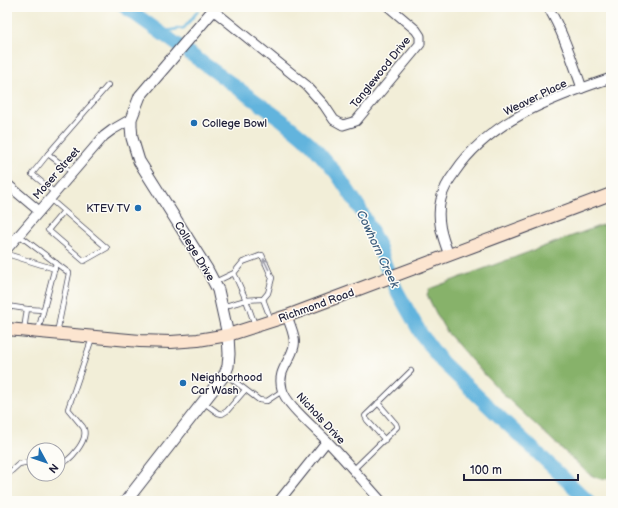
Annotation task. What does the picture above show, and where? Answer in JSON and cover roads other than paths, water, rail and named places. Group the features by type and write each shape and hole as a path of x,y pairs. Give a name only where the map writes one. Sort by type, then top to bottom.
{"main road":[{"name":"Richmond Road","path":"7,329 140,341 171,342 198,340 228,335 287,316 611,196"}],"street":[{"name":"Tanglewood Drive","path":"214,9 306,85 324,105 334,120 343,125 356,121 420,44 420,36 416,30 389,7"},
{"path":"548,7 564,40 582,88"},
{"name":"College Drive","path":"126,501 225,374 228,366 228,335 218,290 207,269 139,161 132,138 131,119 140,96 214,9"},
{"name":"Weaver Place","path":"450,255 441,235 439,214 441,198 458,167 470,152 516,116 582,88 611,78"},
{"name":"Moser Street","path":"7,250 104,136 131,119"},
{"path":"7,184 39,211"},
{"name":"Nichols Drive","path":"287,316 294,345 282,369 280,381 282,391 291,404 327,441 381,501"},
{"path":"279,501 327,441"}],"lane":[{"path":"64,210 48,230 84,261 107,248 64,210 32,174 108,85"},
{"path":"48,154 72,173"},
{"path":"19,235 69,273 57,333"},
{"path":"7,254 55,269"},
{"path":"214,282 234,273 243,262 262,255 272,278 268,293 263,299 246,300 221,307"},
{"path":"38,332 56,263"},
{"path":"234,273 246,300 255,326"},
{"path":"263,299 272,321"},
{"path":"7,306 43,310"},
{"path":"24,330 27,309"},
{"path":"66,462 84,440 85,436 83,426 68,409 93,336"},
{"path":"385,440 366,418 366,414 411,371"},
{"path":"225,374 259,400 267,401 282,391"},
{"path":"203,402 218,413 222,414 227,411 245,390"},
{"path":"353,470 397,429 397,425 378,403"},
{"path":"7,475 20,464 26,463"}],"waterway":[{"name":"Cowhorn Creek","path":"125,7 282,120 311,144 337,174 359,207 379,246 397,291 421,334 442,362 588,501"},
{"path":"159,32 184,28 198,11"}],"place":[{"name":"College Bowl","path":"194,123"},
{"name":"KTEV TV","path":"138,208"},
{"name":"Neighborhood Car Wash","path":"183,383"}]}
